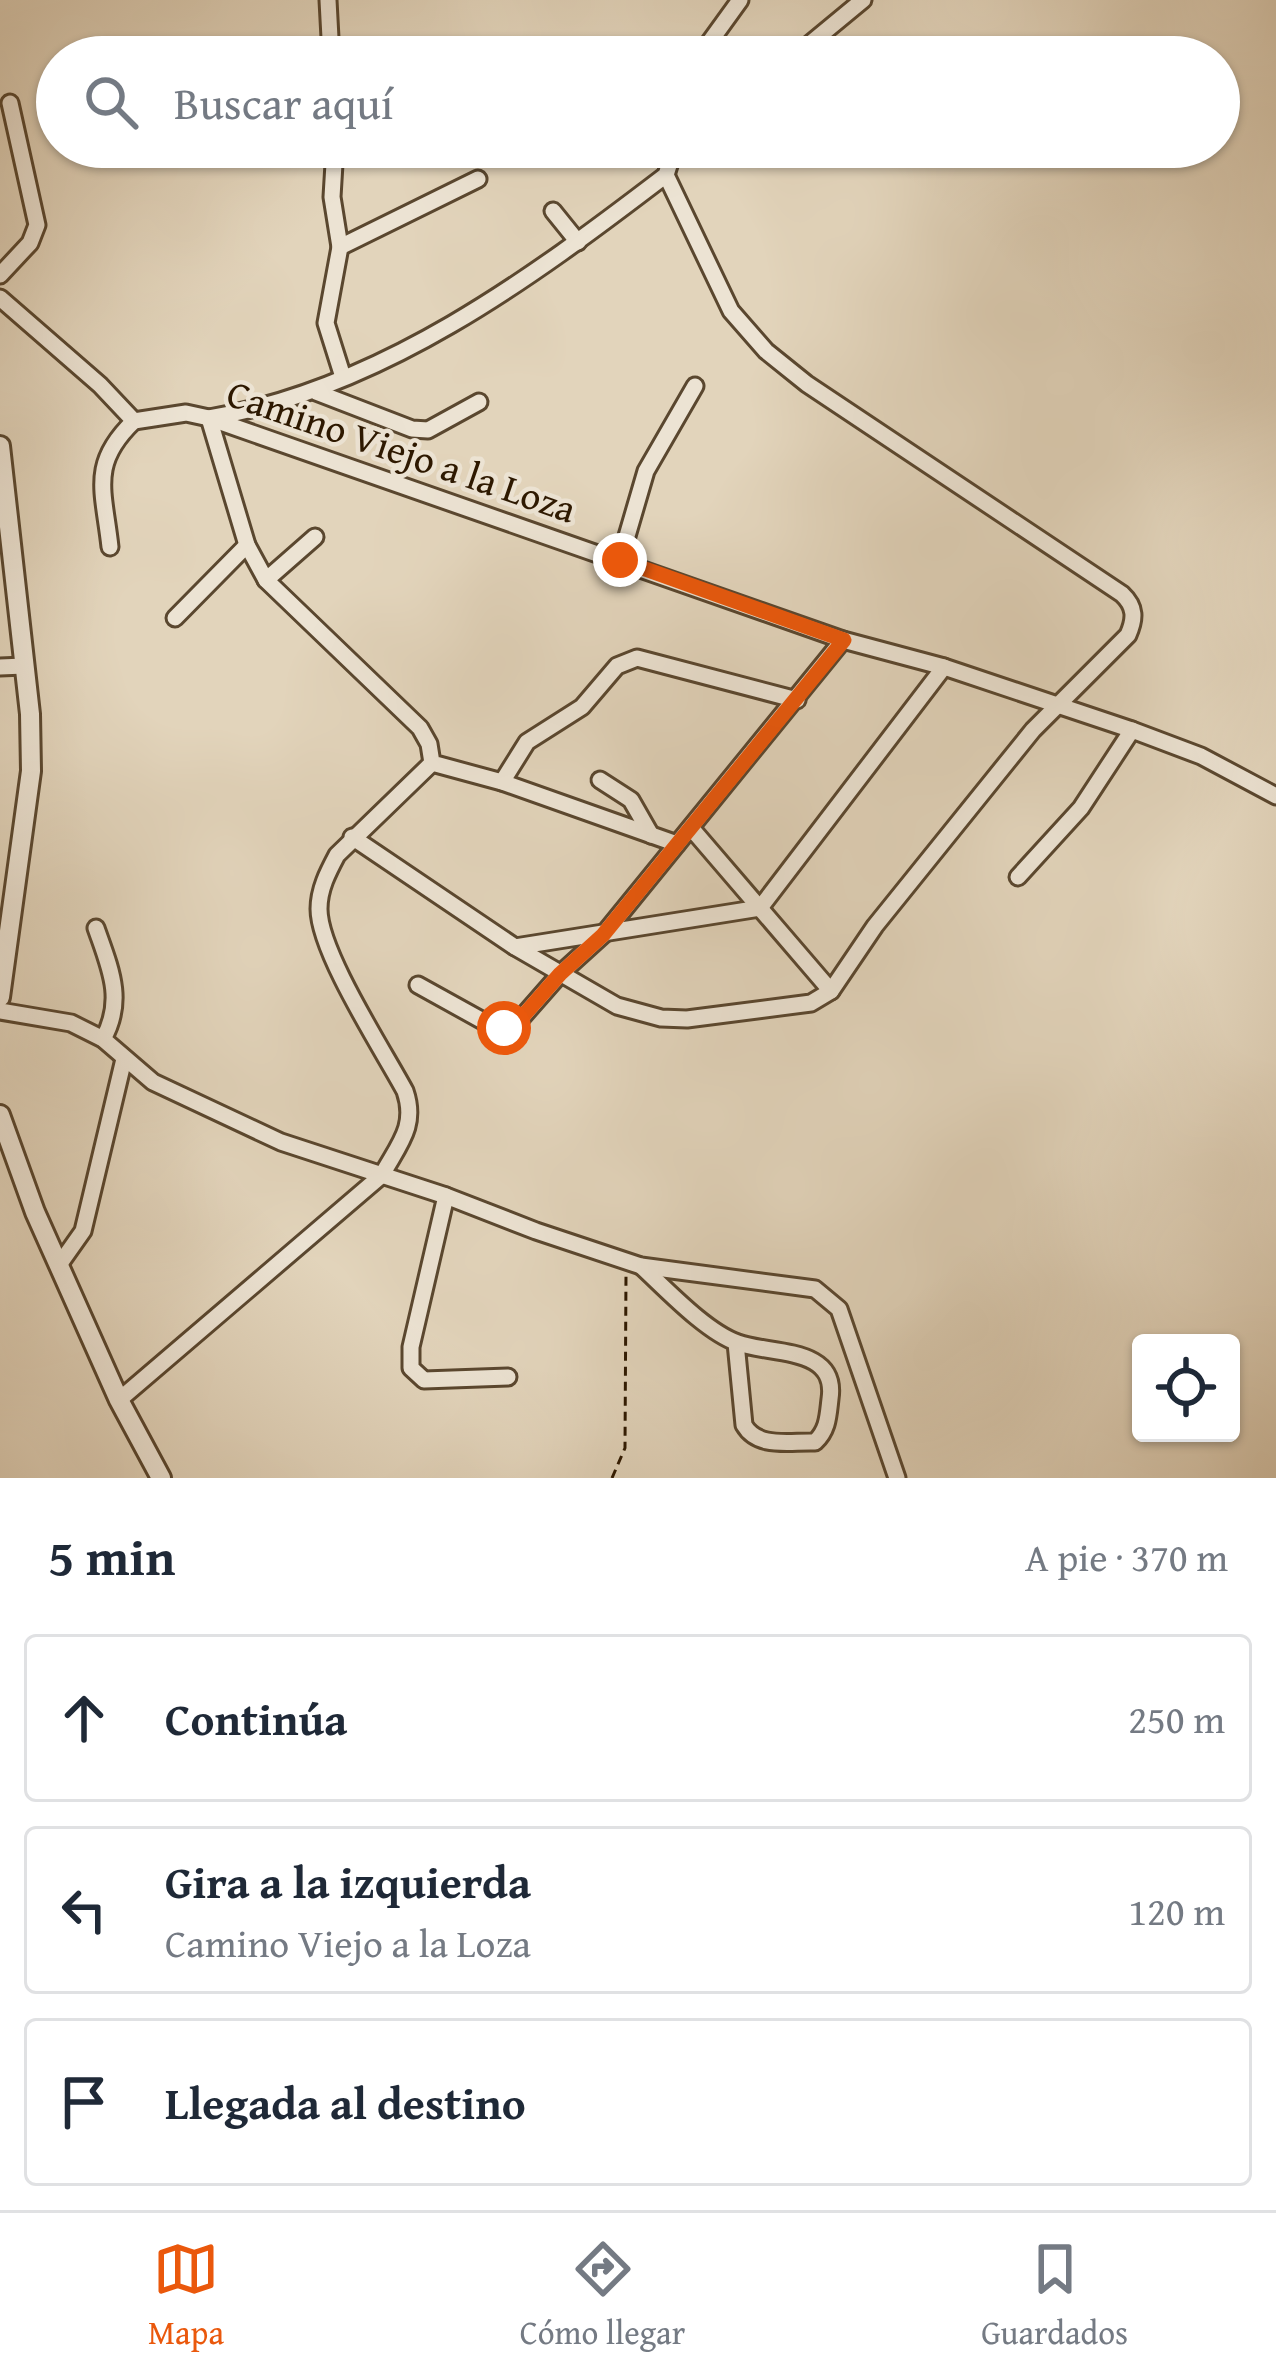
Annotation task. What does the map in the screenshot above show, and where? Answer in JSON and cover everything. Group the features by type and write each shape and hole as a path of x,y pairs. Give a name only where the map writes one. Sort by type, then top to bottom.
{"street":[{"path":"328,0 331,36"},
{"path":"714,36 740,0"},
{"path":"819,36 863,0"},
{"path":"0,275 30,243 37,226 10,103"},
{"path":"334,168 332,197 340,247 326,323 343,377"},
{"path":"432,763 420,728 266,580 247,545 209,418 316,392 433,334 578,242 666,175 668,168"},
{"path":"352,837 515,947 617,1006 687,1019 811,1003 831,991 941,840 1054,706 1128,635 1134,614 1131,602 807,384 746,333 666,175"},
{"path":"340,247 478,179"},
{"path":"553,212 578,242"},
{"path":"0,298 134,421 114,440 104,466 110,548"},
{"path":"620,560 646,471 695,386"},
{"path":"316,392 412,429 428,430 479,402"},
{"name":"Camino Viejo a la Loza","path":"134,421 186,413 209,418 844,640 944,667 1132,730 1201,756 1276,796"},
{"path":"0,446 31,771 0,997"},
{"path":"266,580 315,538"},
{"path":"175,618 247,545"},
{"path":"418,985 492,1026 517,1023 603,935 844,640"},
{"path":"502,782 527,742 582,707 623,662 637,658 797,700"},
{"path":"0,667 24,666"},
{"path":"515,947 760,908 944,667"},
{"path":"1018,877 1082,808 1132,730"},
{"path":"432,763 502,782 677,844"},
{"path":"119,1400 382,1174 405,1135 411,1108 326,941 319,908 327,874 352,837 432,763"},
{"path":"600,780 631,800 651,835"},
{"path":"692,829 831,991"},
{"path":"96,928 116,997 103,1040"},
{"path":"0,1011 71,1023 103,1040 167,1090 281,1142 536,1231 634,1263 803,1286 823,1293 839,1309 897,1478"},
{"path":"59,1265 83,1231 124,1059"},
{"path":"0,1115 20,1176 59,1265 119,1400 161,1478"},
{"path":"446,1196 411,1347 411,1368 424,1379 508,1377"},
{"path":"634,1263 736,1342 785,1350 822,1366 832,1385 826,1430 815,1442 767,1441 748,1433 743,1425 736,1342"}],"path":[{"path":"613,1478 625,1448 634,1263"}],"route":[{"path":"504,1028 517,1023 603,935 844,640 620,560"}]}
